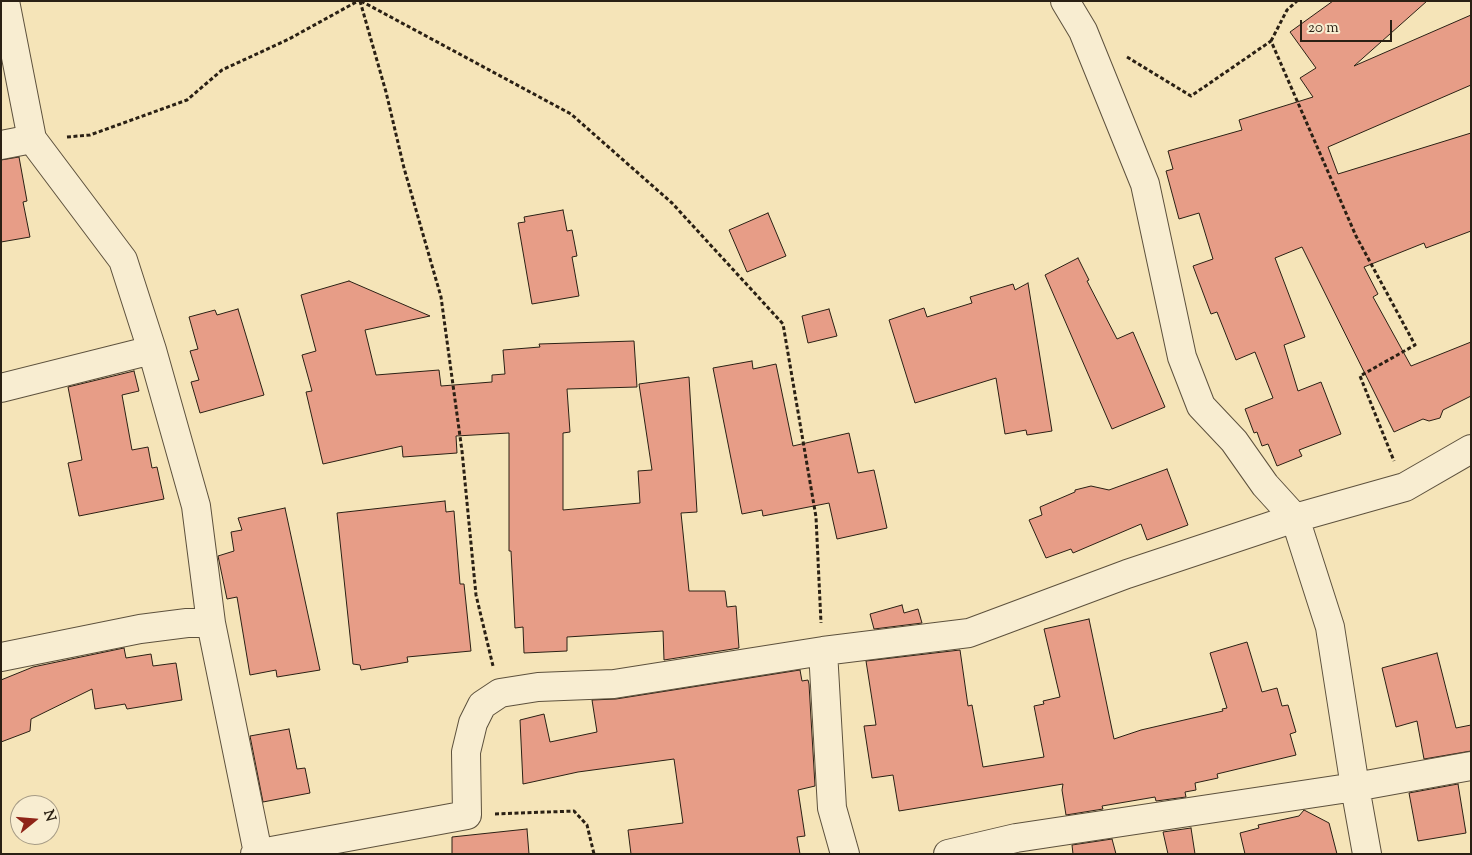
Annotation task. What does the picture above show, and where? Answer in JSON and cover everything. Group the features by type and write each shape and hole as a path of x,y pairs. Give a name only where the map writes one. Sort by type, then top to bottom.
{"street":[{"path":"5,1 32,139 123,260 152,350 196,506 211,623 257,853 467,815 466,752 473,723 482,705 500,694 538,687 614,684 823,651 969,633 1127,574 1295,518 1404,487 1471,449"},
{"path":"1065,1 1084,30 1145,184 1182,357 1201,406 1234,442 1265,485 1295,518 1330,627 1354,787 1367,854"},
{"path":"1,145 32,139"},
{"path":"1,388 152,350"},
{"path":"1,657 140,629 186,623 211,623"},
{"path":"823,651 832,808 845,854"},
{"path":"948,854 1016,838 1354,787 1471,766"}],"path":[{"path":"32,139 90,135 187,100 222,70 289,39 359,1"},
{"path":"359,1 571,114 672,203 783,324 816,518 823,651"},
{"path":"359,1 386,92 404,168 440,297 462,451 476,595 500,694"},
{"path":"1125,56 1191,96 1271,41 1287,10 1297,1"},
{"path":"1271,41 1356,236 1415,345 1360,376 1404,487"},
{"path":"467,815 574,811 587,825 594,854"}],"building":[{"path":"1333,1 1427,1 1354,66 1471,15 1471,85 1328,147 1338,174 1471,133 1471,231 1426,248 1424,243 1364,267 1378,294 1373,297 1411,366 1471,342 1471,396 1443,410 1440,418 1429,421 1423,419 1394,432 1302,247 1275,258 1305,337 1284,345 1298,391 1321,382 1341,434 1299,450 1302,456 1277,466 1268,444 1262,446 1257,432 1254,433 1245,409 1273,398 1255,352 1236,360 1217,312 1211,314 1193,266 1213,259 1199,213 1179,219 1166,171 1173,169 1168,151 1242,130 1239,120 1313,97 1300,78 1316,68 1290,32"},
{"path":"19,157 27,201 23,202 30,237 1,242 1,160"},
{"path":"563,210 567,231 572,230 577,256 572,257 579,296 532,304 518,223 525,222 524,217"},
{"path":"768,213 786,256 747,272 729,230"},
{"path":"1078,258 1089,280 1087,281 1117,339 1133,332 1165,407 1112,429 1045,275"},
{"path":"349,281 430,316 365,330 376,375 439,370 441,386 492,382 492,375 505,374 503,350 540,347 539,344 634,341 637,387 567,389 570,432 563,433 563,510 640,503 638,471 652,470 639,384 689,377 697,512 681,513 689,591 725,591 727,607 736,606 739,648 664,660 663,631 567,637 567,651 524,653 523,627 515,628 511,551 509,551 509,433 456,436 457,453 403,457 402,446 323,464 306,392 312,391 302,355 316,351 301,295"},
{"path":"1028,283 1052,431 1027,435 1026,430 1005,434 996,378 915,403 889,320 924,308 927,317 972,303 970,297 1013,284 1015,290"},
{"path":"238,309 264,395 200,413 191,382 199,380 190,351 198,349 189,317 215,310 217,315"},
{"path":"829,309 837,336 808,343 802,316"},
{"path":"752,361 753,369 776,364 793,446 849,433 858,473 874,470 887,528 837,539 829,503 763,516 762,510 742,514 713,368"},
{"path":"134,371 139,391 122,395 132,450 148,447 152,468 157,467 164,499 79,516 68,463 82,460 68,387"},
{"path":"1167,469 1188,525 1147,540 1141,524 1073,553 1071,549 1046,558 1029,520 1042,515 1040,507 1075,492 1075,490 1091,486 1109,490"},
{"path":"445,501 446,512 454,511 460,584 464,584 471,651 407,657 408,662 361,670 360,665 353,664 337,513"},
{"path":"285,508 320,670 277,677 276,670 250,675 237,597 227,599 218,556 234,551 231,532 242,530 238,518"},
{"path":"902,605 904,613 918,609 922,623 874,629 870,614"},
{"path":"1089,619 1114,739 1141,730 1223,711 1222,709 1227,708 1210,653 1247,642 1262,692 1277,688 1282,706 1288,705 1296,732 1290,734 1296,755 1217,774 1218,778 1195,783 1196,790 1185,792 1186,797 1156,801 1155,797 1102,806 1103,809 1066,815 1062,790 1063,784 899,811 893,775 872,778 864,726 876,725 866,661 960,650 968,706 972,705 983,767 1044,757 1034,706 1044,704 1043,701 1060,697 1044,629"},
{"path":"124,648 126,658 151,654 153,666 176,663 182,700 127,709 125,704 95,709 92,689 31,719 30,731 1,742 1,680 33,667"},
{"path":"1437,653 1456,728 1471,725 1471,751 1424,759 1417,721 1396,727 1382,668"},
{"path":"800,670 802,681 808,680 809,684 815,786 798,790 805,836 797,837 800,854 631,854 628,830 683,823 674,759 578,772 523,784 520,720 544,714 550,742 597,732 592,700 616,699"},
{"path":"289,729 297,769 305,768 310,793 263,802 250,736"},
{"path":"1458,784 1466,833 1418,841 1409,793"},
{"path":"1304,810 1329,823 1337,854 1245,854 1240,833 1259,828 1258,825 1299,816"},
{"path":"1191,828 1195,854 1168,854 1163,832"},
{"path":"527,829 529,854 452,854 452,837"},
{"path":"1112,839 1116,854 1073,854 1072,845"}]}
